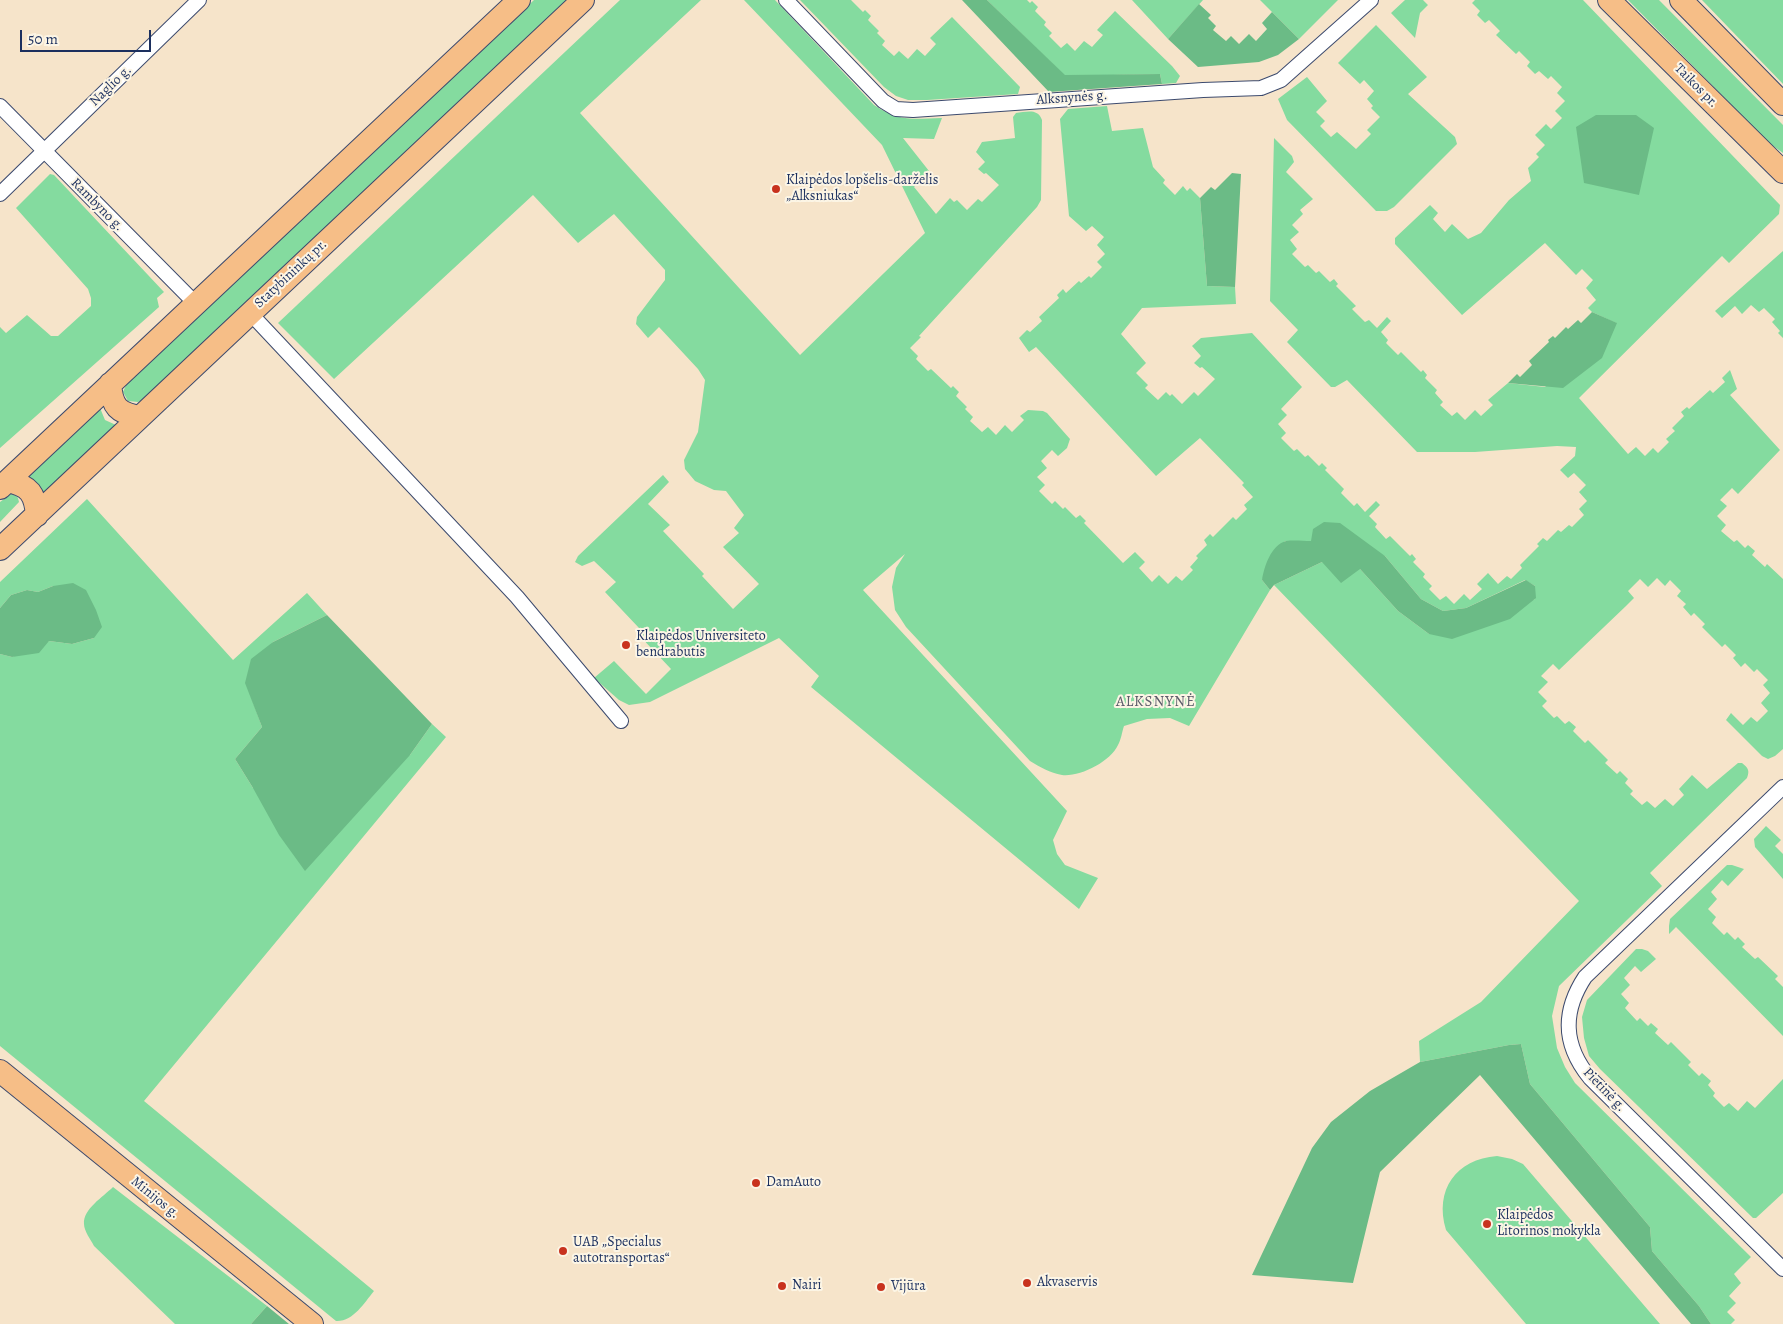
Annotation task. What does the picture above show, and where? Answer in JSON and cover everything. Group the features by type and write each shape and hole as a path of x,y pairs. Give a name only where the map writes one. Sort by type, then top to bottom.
{"main road":[{"path":"4,485 519,0"},
{"name":"Statybininkų pr.","path":"0,549 582,0"},
{"name":"Taikos pr.","path":"1609,0 1783,172"},
{"path":"1681,0 1783,104"},
{"path":"110,384 111,398 117,408 127,415 140,417"},
{"path":"4,485 19,483 30,490 35,500 37,515"},
{"name":"Minijos g.","path":"0,1071 312,1324"}],"street":[{"name":"Naglio g.","path":"0,194 199,0"},
{"name":"Alksnynės g.","path":"786,0 883,101 896,109 913,110 1183,91 1261,88 1281,80 1371,0"},
{"name":"Rambyno g.","path":"0,106 195,304"},
{"path":"250,313 517,597 620,721"},
{"name":"Pietinė g.","path":"1783,787 1585,977 1576,992 1569,1010 1570,1040 1580,1066 1783,1269"}],"green space":[{"path":"534,0 568,0 143,400 138,402 128,401 123,392 127,383"},
{"path":"620,0 701,0 580,113 800,355 925,233 882,145 744,0 775,0 874,105 899,117 942,118 934,139 903,138 929,171 914,187 936,214 950,198 954,202 957,200 967,210 978,199 982,202 999,185 986,173 984,174 978,169 985,162 976,152 982,142 1015,138 1013,117 1016,113 1035,112 1040,116 1042,120 1041,200 1037,207 910,348 918,356 916,359 928,371 931,369 951,388 953,386 959,392 956,396 967,407 965,409 973,417 970,421 982,432 988,427 996,435 1005,425 1012,432 1024,420 1020,416 1028,410 1047,413 1070,439 1067,448 1058,456 1052,450 1041,461 1047,468 1037,477 1045,485 1039,491 1052,504 1055,501 1063,509 1065,507 1076,518 1080,515 1086,521 1084,523 1123,563 1135,552 1145,562 1139,568 1152,582 1159,575 1168,584 1176,576 1182,581 1193,570 1190,567 1198,558 1196,556 1207,545 1204,540 1210,534 1213,537 1233,517 1236,520 1247,509 1244,505 1253,497 1242,485 1244,483 1200,438 1156,476 1036,347 1029,352 1019,338 1027,330 1030,332 1042,321 1039,317 1059,298 1057,295 1063,289 1066,293 1079,281 1081,283 1089,276 1091,278 1102,267 1097,262 1105,254 1097,245 1104,237 1092,226 1086,231 1069,216 1060,119 1068,109 1107,106 1112,131 1143,128 1153,167 1165,180 1163,183 1175,195 1183,186 1187,191 1190,188 1200,198 1207,286 1235,287 1236,304 1142,308 1121,334 1146,363 1136,373 1148,385 1145,388 1158,400 1166,392 1170,396 1172,394 1182,404 1194,392 1198,396 1215,379 1202,367 1200,368 1194,363 1201,356 1192,346 1201,338 1252,333 1302,387 1281,409 1287,415 1278,424 1286,433 1281,438 1294,451 1297,449 1305,457 1308,455 1319,466 1322,463 1327,468 1325,470 1344,489 1341,493 1354,506 1357,503 1365,512 1376,501 1380,505 1369,516 1377,524 1375,527 1386,539 1390,536 1410,556 1412,554 1416,559 1413,562 1425,574 1423,577 1432,586 1429,589 1440,600 1446,596 1454,604 1464,594 1470,600 1482,589 1477,584 1488,573 1498,584 1507,576 1511,579 1522,568 1520,565 1539,546 1537,544 1543,538 1547,541 1558,530 1561,532 1569,525 1572,527 1584,515 1579,509 1587,501 1579,492 1586,485 1574,473 1568,478 1560,470 1575,456 1576,447 1557,446 1475,452 1417,452 1347,380 1335,387 1331,387 1287,342 1298,330 1270,301 1274,138 1292,156 1294,162 1286,172 1313,199 1300,210 1303,214 1292,225 1299,232 1290,240 1297,249 1292,254 1305,267 1308,265 1316,273 1319,271 1330,282 1334,279 1338,284 1336,286 1356,306 1352,309 1365,322 1369,320 1377,328 1387,317 1391,321 1381,332 1388,340 1386,343 1398,355 1401,352 1421,372 1423,370 1427,375 1425,378 1437,390 1435,393 1443,402 1440,405 1452,416 1457,412 1465,420 1475,410 1481,416 1493,405 1488,400 1508,383 1545,387 1616,323 1592,312 1588,308 1596,300 1586,288 1593,280 1582,269 1576,275 1545,243 1462,315 1395,244 1395,238 1430,205 1438,213 1433,219 1445,232 1452,224 1468,239 1481,233 1509,200 1531,181 1528,168 1539,157 1536,154 1545,145 1535,135 1546,124 1551,129 1562,118 1555,111 1565,101 1557,93 1562,87 1551,76 1548,79 1539,71 1535,74 1527,66 1530,62 1519,51 1516,54 1496,35 1500,31 1489,20 1485,23 1477,15 1480,11 1472,3 1475,0 1583,0 1780,205 1779,214 1729,263 1722,256 1579,398 1628,454 1636,447 1645,456 1653,448 1658,453 1669,442 1666,439 1675,431 1672,428 1684,416 1681,412 1687,407 1689,409 1710,390 1713,393 1725,382 1722,378 1730,370 1737,389 1730,395 1780,450 1738,494 1732,488 1720,500 1727,506 1717,516 1726,525 1721,531 1734,542 1737,540 1745,548 1748,545 1755,551 1752,555 1765,567 1767,564 1783,579 1783,749 1768,759 1762,756 1726,720 1731,713 1743,725 1751,717 1757,722 1768,711 1761,703 1770,693 1763,685 1768,680 1757,669 1754,672 1745,663 1741,667 1733,658 1736,655 1725,644 1722,647 1702,627 1705,624 1694,613 1691,616 1683,607 1686,604 1677,596 1681,591 1670,580 1665,586 1657,578 1648,587 1640,579 1628,591 1634,598 1626,606 1559,670 1553,664 1541,676 1548,682 1538,692 1547,701 1542,706 1554,718 1557,716 1565,724 1569,721 1576,727 1573,731 1585,743 1588,740 1608,760 1605,763 1617,774 1620,771 1628,779 1625,783 1633,791 1630,794 1642,805 1647,801 1655,808 1665,799 1673,806 1684,795 1679,789 1692,775 1707,789 1738,763 1742,763 1748,769 1747,778 1650,873 1662,886 1559,986 1552,1016 1557,1048 1565,1067 1575,1083 1751,1257 1734,1274 1741,1283 1729,1296 1736,1303 1727,1312 1735,1320 1731,1324 1711,1324 1699,1306 1652,1251 1650,1227 1530,1084 1521,1044 1420,1062 1419,1041 1481,1002 1579,901 1274,585 1322,562 1360,569 1398,611 1429,634 1535,599 1535,586 1525,580 1466,608 1443,611 1421,599 1385,556 1311,541 1285,541 1262,580 1270,590 1189,726 1170,718 1147,719 1124,726 1119,743 1114,751 1102,762 1077,774 1062,775 1041,768 1030,761 906,627 895,610 892,587 896,568 905,554 863,590 1067,811 1053,840 1057,854 1065,865 1098,878 1079,909 811,687 819,676 779,638 650,702 629,705 619,700 594,678 614,661 646,694 671,669 636,632 639,628 605,592 616,582 594,561 582,566 575,562 578,556 663,475 669,482 648,504 670,525 663,531 704,574 702,576 733,609 759,584 723,547 739,533 734,528 744,515 726,491 714,490 695,481 685,469 684,460 698,432 705,380 698,369 659,327 648,338 636,324 637,317 665,280 665,270 614,214 578,243 533,195 334,379 278,323"},
{"path":"800,0 851,0 863,12 865,10 871,16 868,20 879,31 877,33 885,41 882,45 894,56 899,51 908,59 917,49 925,56 936,44 930,38 952,17 1020,87 1018,94 927,100 908,100 896,96 884,87"},
{"path":"962,0 987,0 1065,75 1160,74 1162,84 1049,92"},
{"path":"987,0 1027,0 1030,3 1032,1 1038,7 1035,11 1046,22 1044,25 1052,33 1049,36 1061,48 1067,43 1075,51 1084,41 1092,47 1103,35 1097,30 1115,11 1180,76 1176,83 1162,84 1160,74 1065,76"},
{"path":"1132,0 1203,0 1168,39"},
{"path":"1260,0 1338,0 1299,39"},
{"path":"1405,0 1423,0 1428,5 1420,13 1415,38 1391,13"},
{"path":"1628,0 1659,0 1783,125 1783,153 1769,143"},
{"path":"1702,0 1783,0 1783,84"},
{"path":"1199,4 1211,15 1208,18 1216,26 1213,30 1226,41 1231,36 1239,44 1249,34 1256,41 1267,29 1262,23 1272,12 1299,39 1278,55 1259,62 1198,67 1168,39"},
{"path":"1376,25 1427,77 1408,94 1455,137 1457,144 1394,207 1387,211 1376,211 1287,120 1278,99 1307,77 1327,101 1316,112 1325,121 1320,126 1331,137 1337,132 1356,149 1371,134 1367,130 1380,117 1371,108 1373,106 1367,99 1374,91 1364,80 1360,84 1338,63"},
{"path":"1596,115 1636,115 1654,128 1639,195 1584,183 1576,127"},
{"path":"1232,173 1241,174 1235,287 1207,286 1200,198 1211,187 1215,190"},
{"path":"50,174 54,175 164,292 157,298 159,307 0,448 0,327 6,333 27,315 51,336 58,336 91,306 88,289 16,208"},
{"path":"1783,251 1783,338 1772,322 1775,319 1764,308 1759,312 1751,305 1742,314 1735,306 1722,318 1715,311"},
{"path":"1592,312 1617,323 1602,358 1563,388 1508,383 1517,374 1520,377 1532,365 1529,361 1549,342 1548,340 1553,336 1555,338 1566,327 1568,329 1578,320 1581,323"},
{"path":"100,408 105,420 116,425 40,497 24,480"},
{"path":"11,494 18,498 19,502 0,522 0,502"},
{"path":"87,499 233,660 307,593 327,615 273,642 246,683 262,727 235,759 253,788 410,755 432,724 446,737 144,1101 374,1291 358,1311 342,1320 336,1321 0,1046 0,654 12,657 49,641 72,644 94,638 53,586 38,592 27,590 11,595 0,608 0,582"},
{"path":"1324,522 1340,523 1385,556 1421,599 1443,611 1466,608 1526,580 1535,586 1536,598 1510,619 1452,639 1429,634 1398,611 1360,569 1341,583 1322,562 1274,585 1270,590 1262,580 1264,569 1272,552 1281,543 1286,541 1311,541 1313,529"},
{"path":"73,583 86,590 96,610 102,627 94,638 72,644 49,641 39,653 12,657 0,654 0,608 11,595 27,590 38,592 53,586"},
{"path":"327,615 432,724 410,755 305,871 279,835 235,759 262,727 245,683 251,659 273,642"},
{"path":"1766,826 1781,840 1775,846 1783,854 1783,879 1755,847 1754,839"},
{"path":"1727,865 1744,869 1728,886 1722,880 1711,892 1717,899 1708,909 1716,917 1712,923 1724,935 1727,932 1735,940 1738,937 1745,944 1742,947 1755,959 1758,957 1778,976 1775,979 1783,987 1783,1036 1676,927 1669,934 1670,919"},
{"path":"1636,949 1648,951 1656,959 1641,972 1635,966 1624,978 1630,985 1621,994 1629,1003 1625,1008 1637,1021 1640,1018 1648,1026 1651,1023 1658,1029 1655,1033 1668,1045 1671,1042 1691,1062 1688,1065 1699,1076 1702,1073 1711,1081 1708,1085 1715,1093 1713,1096 1724,1107 1729,1103 1738,1111 1747,1101 1755,1108 1783,1079 1783,1193 1756,1218 1753,1218 1600,1069 1589,1056 1584,1038 1582,1017 1587,1000"},
{"path":"1521,1044 1530,1084 1650,1227 1652,1251 1699,1306 1711,1324 1691,1324 1480,1075 1380,1172 1353,1283 1252,1275 1312,1148 1331,1122 1370,1091 1420,1062"},
{"path":"1497,1156 1512,1159 1523,1164 1660,1324 1526,1324 1446,1230 1443,1215 1443,1202 1446,1190 1460,1170 1470,1163 1483,1158"},
{"path":"113,1187 267,1306 251,1324 175,1324 94,1246 86,1232 84,1224 90,1208"},
{"path":"267,1306 289,1324 251,1324"}],"place":[{"name":"Klaipėdos lopšelis-darželis „Alksniukas“","path":"776,189"},
{"name":"Klaipėdos Universiteto bendrabutis","path":"626,645"},
{"name":"DamAuto","path":"756,1183"},
{"name":"Klaipėdos Litorinos mokykla","path":"1487,1224"},
{"name":"UAB „Specialus autotransportas“","path":"563,1251"},
{"name":"Akvaservis","path":"1027,1283"},
{"name":"Nairi","path":"782,1286"},
{"name":"Vijūra","path":"881,1287"}],"district":[{"name":"ALKSNYNĖ","path":"1156,702"}]}
